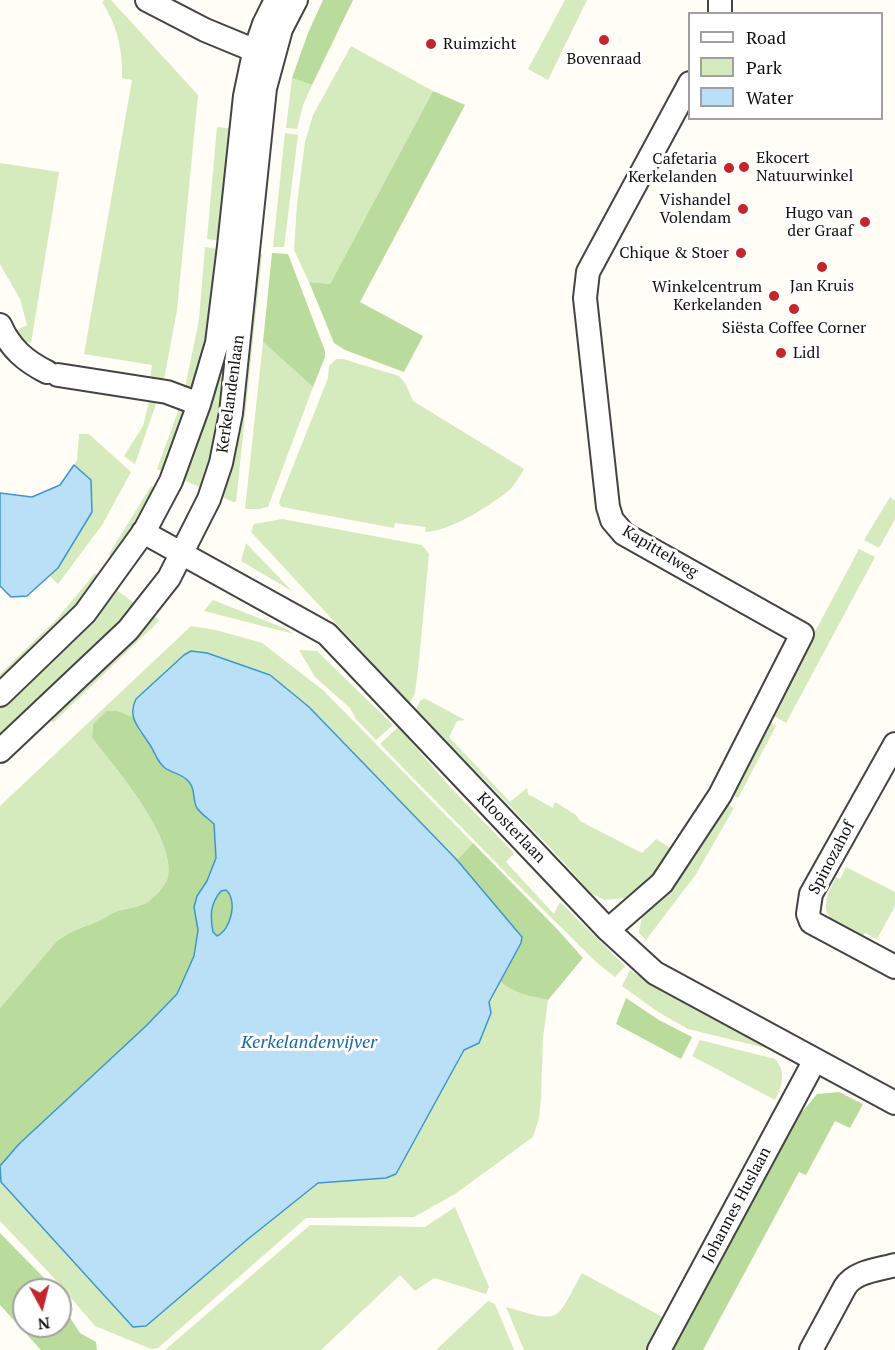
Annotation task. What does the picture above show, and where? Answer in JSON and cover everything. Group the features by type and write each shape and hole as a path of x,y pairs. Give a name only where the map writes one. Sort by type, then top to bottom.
{"street":[{"path":"147,0 205,30 264,54"},
{"name":"Kerkelandenlaan","path":"0,751 128,630 170,579 209,499 227,441 236,373 264,88 264,24 276,0"},
{"name":"Kerkelandenlaan","path":"0,694 85,613 143,532 171,481 199,404 216,342 245,96 264,54 281,29 296,0"},
{"name":"Kapittelweg","path":"608,930 662,883 713,805 802,634 624,534 612,520 608,507 585,298 588,272 688,87"},
{"name":"Kerkelandenlaan","path":"0,325 13,348 33,365 53,373 167,392 199,404"},
{"name":"Kloosterlaan","path":"143,532 327,634 608,930 655,973 895,1103"},
{"name":"Spinozahof","path":"895,744 811,894 808,914 811,922 895,968"},
{"name":"Johannes Huslaan","path":"659,1350 815,1060"},
{"path":"811,1350 851,1280 859,1275 895,1265"}],"green space":[{"path":"111,0 198,95 177,310 163,385 150,380 152,365 84,354 132,80 122,78 118,38 112,20 102,2"},
{"path":"323,0 353,0 312,85 292,78"},
{"path":"565,0 587,0 548,80 528,69"},
{"path":"351,46 433,91 330,284 309,282 294,250 305,142 313,115"},
{"path":"292,78 312,85 303,105 297,129 286,128"},
{"path":"433,91 465,105 360,302 423,336 404,372 345,350 334,343 309,282 330,284"},
{"path":"217,127 235,129 225,241 207,239"},
{"path":"285,133 298,135 284,247 273,247"},
{"path":"0,163 59,172 31,343 21,341 17,330 27,325 20,299 0,264"},
{"path":"205,247 224,250 196,393 184,392 199,320"},
{"path":"252,252 262,254 236,502 234,502 219,496"},
{"path":"272,253 288,254 325,351 325,357 313,387 263,342"},
{"path":"263,342 313,387 268,507 245,509"},
{"path":"336,359 343,359 399,376 405,383 413,401 524,469 517,481 510,489 480,511 445,528 425,532 426,527 395,523 394,528 282,507 279,504 280,499 328,378 329,366"},
{"path":"219,376 223,378 217,427 201,488 182,479 193,454"},
{"path":"151,394 157,397 156,404 135,464 124,456 143,426"},
{"path":"181,403 187,418 164,472 157,469"},
{"path":"79,434 89,434 131,472 102,525 58,584 50,576 58,568 91,480 74,465 77,460"},
{"path":"151,486 155,488 143,515 111,559 109,554"},
{"path":"890,497 895,501 895,519 879,548 864,540"},
{"path":"282,519 422,545 429,554 415,693 411,701 409,702 251,532 254,524"},
{"path":"246,543 292,591 241,561"},
{"path":"859,549 875,557 786,723 771,714"},
{"path":"95,573 100,578 72,611 2,679 0,674 56,620"},
{"path":"115,589 137,605 111,634 0,739 0,708 65,647"},
{"path":"213,600 284,628 294,634 204,611"},
{"path":"155,616 159,621 53,723 49,717"},
{"path":"191,626 216,630 262,643 323,690 473,843 457,860 309,707 270,675 207,653 191,651 136,699 132,707 133,717 118,711 106,711 93,724 92,738 128,784 154,824 168,861 167,880 160,891 148,902 113,913 61,938 0,1008 0,806"},
{"path":"299,650 317,651 393,725 376,740 356,719 350,708 315,677"},
{"path":"424,698 465,720 457,721 449,737 510,802 527,788 528,794 553,808 555,802 576,815 580,821 642,853 656,839 674,850 651,876 625,898 605,900 592,894 416,709"},
{"path":"106,711 118,711 133,717 155,756 165,768 187,780 193,787 197,807 214,824 216,858 194,907 198,930 194,956 177,994 146,1026 19,1144 0,1166 0,1008 61,938 113,913 148,902 160,891 168,877 168,861 154,824 128,784 92,738 93,724"},
{"path":"768,721 776,726 738,798 729,793"},
{"path":"398,727 452,789 514,853 506,862 554,914 560,902 625,966 615,977 596,962 510,877 380,744"},
{"path":"724,802 734,808 696,874 646,940 639,933 642,915 685,871 703,843"},
{"path":"473,843 583,958 548,1000 517,992 500,981 521,943 457,860"},
{"path":"846,867 895,892 895,906 877,939 865,933 862,937 833,921 828,915 826,901 830,890 836,877 840,879"},
{"path":"226,890 232,901 231,915 226,928 217,936 213,932 212,910 217,896 221,891"},
{"path":"630,970 661,991 774,1050 688,1029 658,1012 622,986"},
{"path":"500,981 517,992 548,1000 543,1038 539,1118 533,1137 455,1194 414,1217 306,1218 158,1348 151,1349 95,1326 72,1299 72,1278 54,1278 0,1221 0,1180 248,1239 318,1183 386,1178 396,1174"},
{"path":"626,998 659,1020 692,1037 681,1059 616,1024"},
{"path":"700,1040 775,1059 781,1069 782,1079 775,1100 692,1056"},
{"path":"839,1092 863,1104 850,1128 835,1121 806,1175 799,1172 703,1350 669,1350 799,1109 803,1111 817,1094"},
{"path":"455,1207 489,1287 486,1294 434,1278 415,1291 400,1275 321,1350 165,1350 310,1225 425,1227"},
{"path":"0,1233 44,1278 12,1278 12,1318 0,1305"},
{"path":"582,1273 666,1319 649,1350 524,1350 506,1307 538,1316 554,1315 566,1302"},
{"path":"488,1301 495,1304 514,1350 436,1350"},
{"path":"72,1321 80,1333 96,1342 97,1350 41,1350 30,1338 72,1338"}],"water":[{"path":"74,465 91,480 92,512 58,568 27,596 11,597 0,586 0,493 32,497 60,485"},
{"name":"Kerkelandenvijver","path":"191,651 207,653 270,675 309,707 457,860 522,937 521,943 489,1002 491,1013 479,1043 464,1050 396,1174 386,1178 318,1183 146,1326 133,1327 1,1182 0,1166 19,1144 146,1026 177,994 194,956 198,930 194,907 216,858 214,824 197,808 189,782 160,763 136,724 133,712 136,699","holes":["226,890 230,895 231,915 226,928 217,936 212,926 213,905 221,891"]}],"place":[{"name":"Bovenraad","path":"604,40"},
{"name":"Ruimzicht","path":"431,44"},
{"name":"Ekocert Natuurwinkel","path":"744,167"},
{"name":"Cafetaria Kerkelanden","path":"729,168"},
{"name":"Vishandel Volendam","path":"743,209"},
{"name":"Hugo van der Graaf","path":"865,222"},
{"name":"Chique & Stoer","path":"741,253"},
{"name":"Jan Kruis","path":"822,267"},
{"name":"Winkelcentrum Kerkelanden","path":"774,296"},
{"name":"Siësta Coffee Corner","path":"794,309"},
{"name":"Lidl","path":"781,353"}]}
